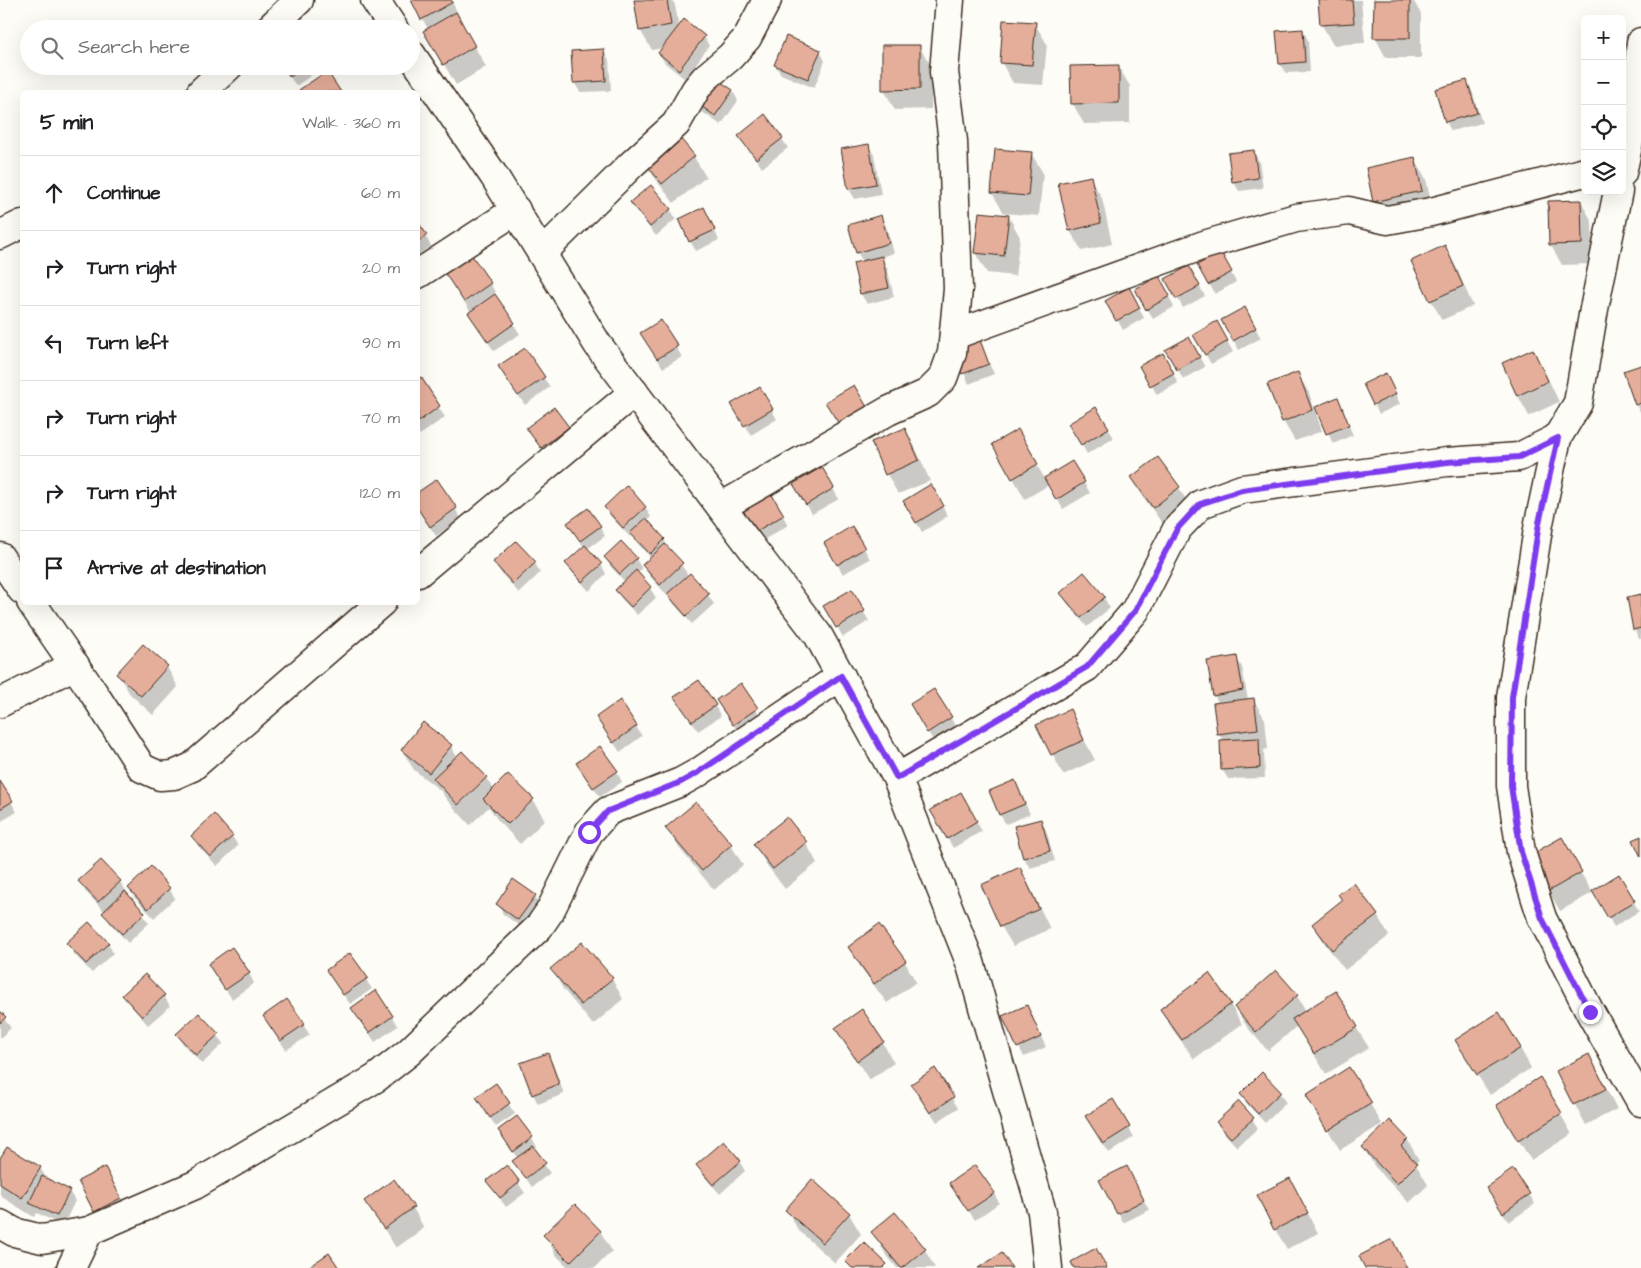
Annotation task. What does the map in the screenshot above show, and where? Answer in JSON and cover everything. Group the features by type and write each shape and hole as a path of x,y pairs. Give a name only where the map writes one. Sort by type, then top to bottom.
{"street":[{"path":"278,20 299,0"},
{"path":"375,0 388,20"},
{"path":"542,253 632,164 676,124 696,89 705,78 730,57 747,38 767,0"},
{"path":"721,507 888,411 928,393 943,378 952,353 958,289 953,141 944,72 950,0"},
{"path":"1626,152 1634,119 1641,42"},
{"path":"420,67 516,210 598,345 818,635 897,778 970,962 1042,1212 1048,1268"},
{"path":"203,90 219,75"},
{"path":"954,335 1204,245 1296,218 1349,211 1387,220 1431,212 1581,173"},
{"path":"1617,195 1594,309 1578,403 1558,438 1539,523 1512,697 1511,786 1521,852 1542,918 1590,1012 1641,1102"},
{"path":"420,273 516,210"},
{"path":"0,235 20,225"},
{"path":"420,571 634,392"},
{"path":"897,778 1087,667 1135,611 1177,529 1200,504 1242,490 1447,462 1519,457 1558,438"},
{"path":"0,557 20,587"},
{"path":"33,605 75,665 142,768 160,776 174,775 192,767 379,605"},
{"path":"0,703 75,665"},
{"path":"0,1224 14,1232 42,1239 89,1231 195,1185 376,1078 409,1052 539,927 550,910 589,832 608,811 681,782 699,772 841,676"},
{"path":"71,1268 89,1231"}],"building":[{"path":"411,0 451,0 453,2 421,20"},
{"path":"634,0 667,0 671,25 639,31"},
{"path":"1318,0 1352,0 1354,23 1320,25"},
{"path":"1374,0 1410,0 1410,38 1373,38"},
{"path":"456,12 475,46 443,65 423,31"},
{"path":"684,19 705,36 679,70 658,53"},
{"path":"1003,20 1036,22 1032,65 1000,63"},
{"path":"1303,29 1305,62 1279,64 1276,31"},
{"path":"786,36 821,50 808,79 774,65"},
{"path":"882,45 920,45 920,89 882,90"},
{"path":"604,49 606,81 573,83 571,51"},
{"path":"1119,65 1119,103 1071,104 1070,66"},
{"path":"709,74 733,90 715,116 691,99"},
{"path":"321,75 330,75 340,90 299,90"},
{"path":"1467,80 1477,113 1445,122 1435,89"},
{"path":"765,114 783,138 756,159 738,136"},
{"path":"675,132 695,156 662,184 642,159"},
{"path":"869,144 876,184 848,189 841,149"},
{"path":"995,149 1032,152 1028,196 991,193"},
{"path":"1254,150 1258,178 1232,182 1228,153"},
{"path":"1415,157 1422,191 1373,202 1366,168"},
{"path":"1091,176 1101,223 1069,231 1058,183"},
{"path":"651,185 671,209 650,227 630,202"},
{"path":"1581,200 1582,244 1549,245 1548,201"},
{"path":"704,207 715,230 689,242 679,219"},
{"path":"979,212 1009,215 1004,256 974,253"},
{"path":"881,215 889,243 856,253 848,225"},
{"path":"420,225 427,235 420,240"},
{"path":"1445,245 1463,286 1430,301 1411,261"},
{"path":"1221,252 1232,272 1208,285 1197,265"},
{"path":"471,254 491,283 464,302 444,272"},
{"path":"882,256 889,288 860,294 853,263"},
{"path":"1189,266 1200,286 1176,299 1165,279"},
{"path":"1159,276 1170,296 1146,310 1135,289"},
{"path":"1129,287 1140,308 1116,321 1105,301"},
{"path":"495,294 515,323 488,342 468,313"},
{"path":"1245,307 1256,328 1233,341 1221,320"},
{"path":"661,320 678,346 657,359 640,333"},
{"path":"1217,321 1228,341 1205,355 1193,335"},
{"path":"1189,337 1200,357 1177,370 1165,350"},
{"path":"980,340 989,364 962,374 953,351"},
{"path":"525,348 545,377 518,396 498,366"},
{"path":"1533,349 1548,381 1517,396 1502,363"},
{"path":"1163,353 1174,373 1150,386 1139,366"},
{"path":"1641,365 1641,403 1635,405 1623,371"},
{"path":"1298,372 1312,410 1282,422 1267,384"},
{"path":"1386,373 1396,394 1373,405 1363,384"},
{"path":"420,378 440,406 420,421"},
{"path":"854,385 867,407 839,424 825,402"},
{"path":"760,387 773,409 744,426 731,404"},
{"path":"1338,397 1349,425 1326,434 1315,407"},
{"path":"554,407 569,427 541,448 526,428"},
{"path":"1096,407 1109,428 1081,445 1068,424"},
{"path":"905,428 919,460 885,475 871,442"},
{"path":"1018,429 1038,464 1012,479 992,444"},
{"path":"1158,457 1180,487 1153,508 1131,477"},
{"path":"1072,461 1085,482 1056,500 1044,478"},
{"path":"822,467 834,488 806,505 793,484"},
{"path":"437,479 457,508 430,527 420,512 420,491"},
{"path":"931,484 944,506 916,523 903,501"},
{"path":"627,485 646,507 623,528 604,507"},
{"path":"771,493 784,515 755,532 743,510"},
{"path":"588,508 601,526 580,541 567,523"},
{"path":"646,518 665,539 650,554 630,533"},
{"path":"852,526 865,548 837,565 824,543"},
{"path":"516,541 536,562 513,584 493,562"},
{"path":"621,541 637,558 620,574 604,557"},
{"path":"665,544 683,563 660,585 642,565"},
{"path":"585,545 602,564 582,582 565,563"},
{"path":"636,570 651,587 631,607 615,590"},
{"path":"1084,572 1105,597 1081,618 1060,593"},
{"path":"690,573 709,594 686,616 667,594"},
{"path":"852,589 865,611 836,628 823,606"},
{"path":"1641,594 1641,628 1633,630 1627,597"},
{"path":"143,644 168,666 141,696 116,674"},
{"path":"1237,656 1243,690 1213,696 1207,661"},
{"path":"699,680 716,705 692,722 674,697"},
{"path":"741,683 758,708 733,725 716,700"},
{"path":"934,689 952,717 927,733 910,704"},
{"path":"1254,698 1258,729 1217,734 1213,703"},
{"path":"620,700 637,726 613,743 596,717"},
{"path":"1070,709 1084,740 1051,755 1036,725"},
{"path":"423,722 452,745 429,773 401,750"},
{"path":"1259,738 1260,768 1221,770 1220,740"},
{"path":"600,746 618,771 593,788 576,763"},
{"path":"462,751 487,777 458,805 433,778"},
{"path":"508,774 534,799 508,824 483,799"},
{"path":"1015,780 1025,804 999,815 989,791"},
{"path":"0,781 13,801 0,809"},
{"path":"961,792 977,821 947,839 930,810"},
{"path":"696,802 732,844 702,871 665,828"},
{"path":"214,814 233,836 210,857 191,836"},
{"path":"787,817 807,842 773,869 753,844"},
{"path":"1041,819 1050,851 1023,858 1014,826"},
{"path":"1641,836 1641,857 1633,840"},
{"path":"1562,837 1582,872 1547,892 1527,857"},
{"path":"101,860 121,881 98,902 78,881"},
{"path":"151,866 170,888 148,909 128,888"},
{"path":"1020,867 1039,909 1000,927 981,885"},
{"path":"1619,874 1635,901 1608,918 1592,891"},
{"path":"513,879 536,895 518,920 496,904"},
{"path":"1354,883 1378,915 1332,950 1312,924 1342,900 1338,894"},
{"path":"125,891 145,913 122,934 102,913"},
{"path":"89,922 109,943 86,964 66,943"},
{"path":"879,924 906,961 874,984 848,947"},
{"path":"582,942 613,978 581,1005 550,969"},
{"path":"232,947 250,973 225,990 208,964"},
{"path":"350,953 368,978 343,995 326,970"},
{"path":"1276,970 1298,995 1256,1032 1234,1007"},
{"path":"1209,973 1231,1004 1182,1040 1160,1009"},
{"path":"145,974 165,995 142,1017 122,995"},
{"path":"376,990 393,1016 369,1033 351,1008"},
{"path":"1336,991 1358,1027 1314,1054 1292,1019"},
{"path":"287,999 305,1024 280,1041 263,1016"},
{"path":"1027,1005 1041,1037 1017,1048 1002,1016"},
{"path":"862,1009 884,1042 857,1061 835,1028"},
{"path":"0,1011 6,1017 0,1023"},
{"path":"1499,1012 1521,1048 1477,1075 1455,1040"},
{"path":"199,1013 219,1034 196,1055 176,1034"},
{"path":"548,1053 559,1084 532,1095 520,1063"},
{"path":"1589,1054 1606,1089 1573,1105 1556,1071"},
{"path":"1349,1067 1372,1103 1327,1131 1306,1095"},
{"path":"935,1068 954,1097 930,1113 911,1084"},
{"path":"1262,1072 1281,1092 1258,1114 1240,1094"},
{"path":"1540,1077 1562,1113 1518,1141 1496,1105"},
{"path":"496,1083 510,1103 490,1118 476,1097"},
{"path":"1113,1099 1130,1127 1103,1144 1085,1116"},
{"path":"1239,1101 1254,1118 1231,1138 1216,1122"},
{"path":"517,1116 533,1137 513,1152 498,1130"},
{"path":"1390,1120 1408,1139 1401,1146 1417,1164 1397,1184 1362,1147"},
{"path":"724,1141 741,1161 713,1185 696,1165"},
{"path":"533,1146 546,1163 526,1178 512,1161"},
{"path":"7,1147 41,1167 22,1198 0,1184 0,1158"},
{"path":"507,1165 520,1182 500,1198 486,1181"},
{"path":"975,1165 995,1193 968,1211 949,1183"},
{"path":"1127,1166 1144,1200 1117,1214 1099,1180"},
{"path":"105,1167 121,1198 94,1212 78,1181"},
{"path":"1513,1169 1530,1194 1503,1213 1486,1188"},
{"path":"42,1176 70,1190 57,1216 29,1203"},
{"path":"1290,1178 1308,1213 1274,1230 1257,1195"},
{"path":"394,1179 414,1207 384,1229 364,1201"},
{"path":"812,1179 850,1213 823,1243 785,1210"},
{"path":"575,1204 601,1231 570,1262 543,1235"},
{"path":"895,1212 926,1249 903,1268 871,1232"},
{"path":"1392,1239 1407,1268 1365,1268 1359,1256"},
{"path":"864,1242 887,1264 883,1268 852,1268 845,1261"},
{"path":"1096,1248 1107,1268 1074,1268 1071,1262"},
{"path":"329,1253 339,1268 307,1268"},
{"path":"1002,1253 1012,1268 978,1268"}],"route":[{"path":"589,832 608,811 681,782 699,772 841,676 897,778 1087,667 1135,611 1177,529 1200,504 1242,490 1447,462 1519,457 1558,438 1539,523 1512,697 1511,786 1521,852 1542,918 1590,1012"}]}
